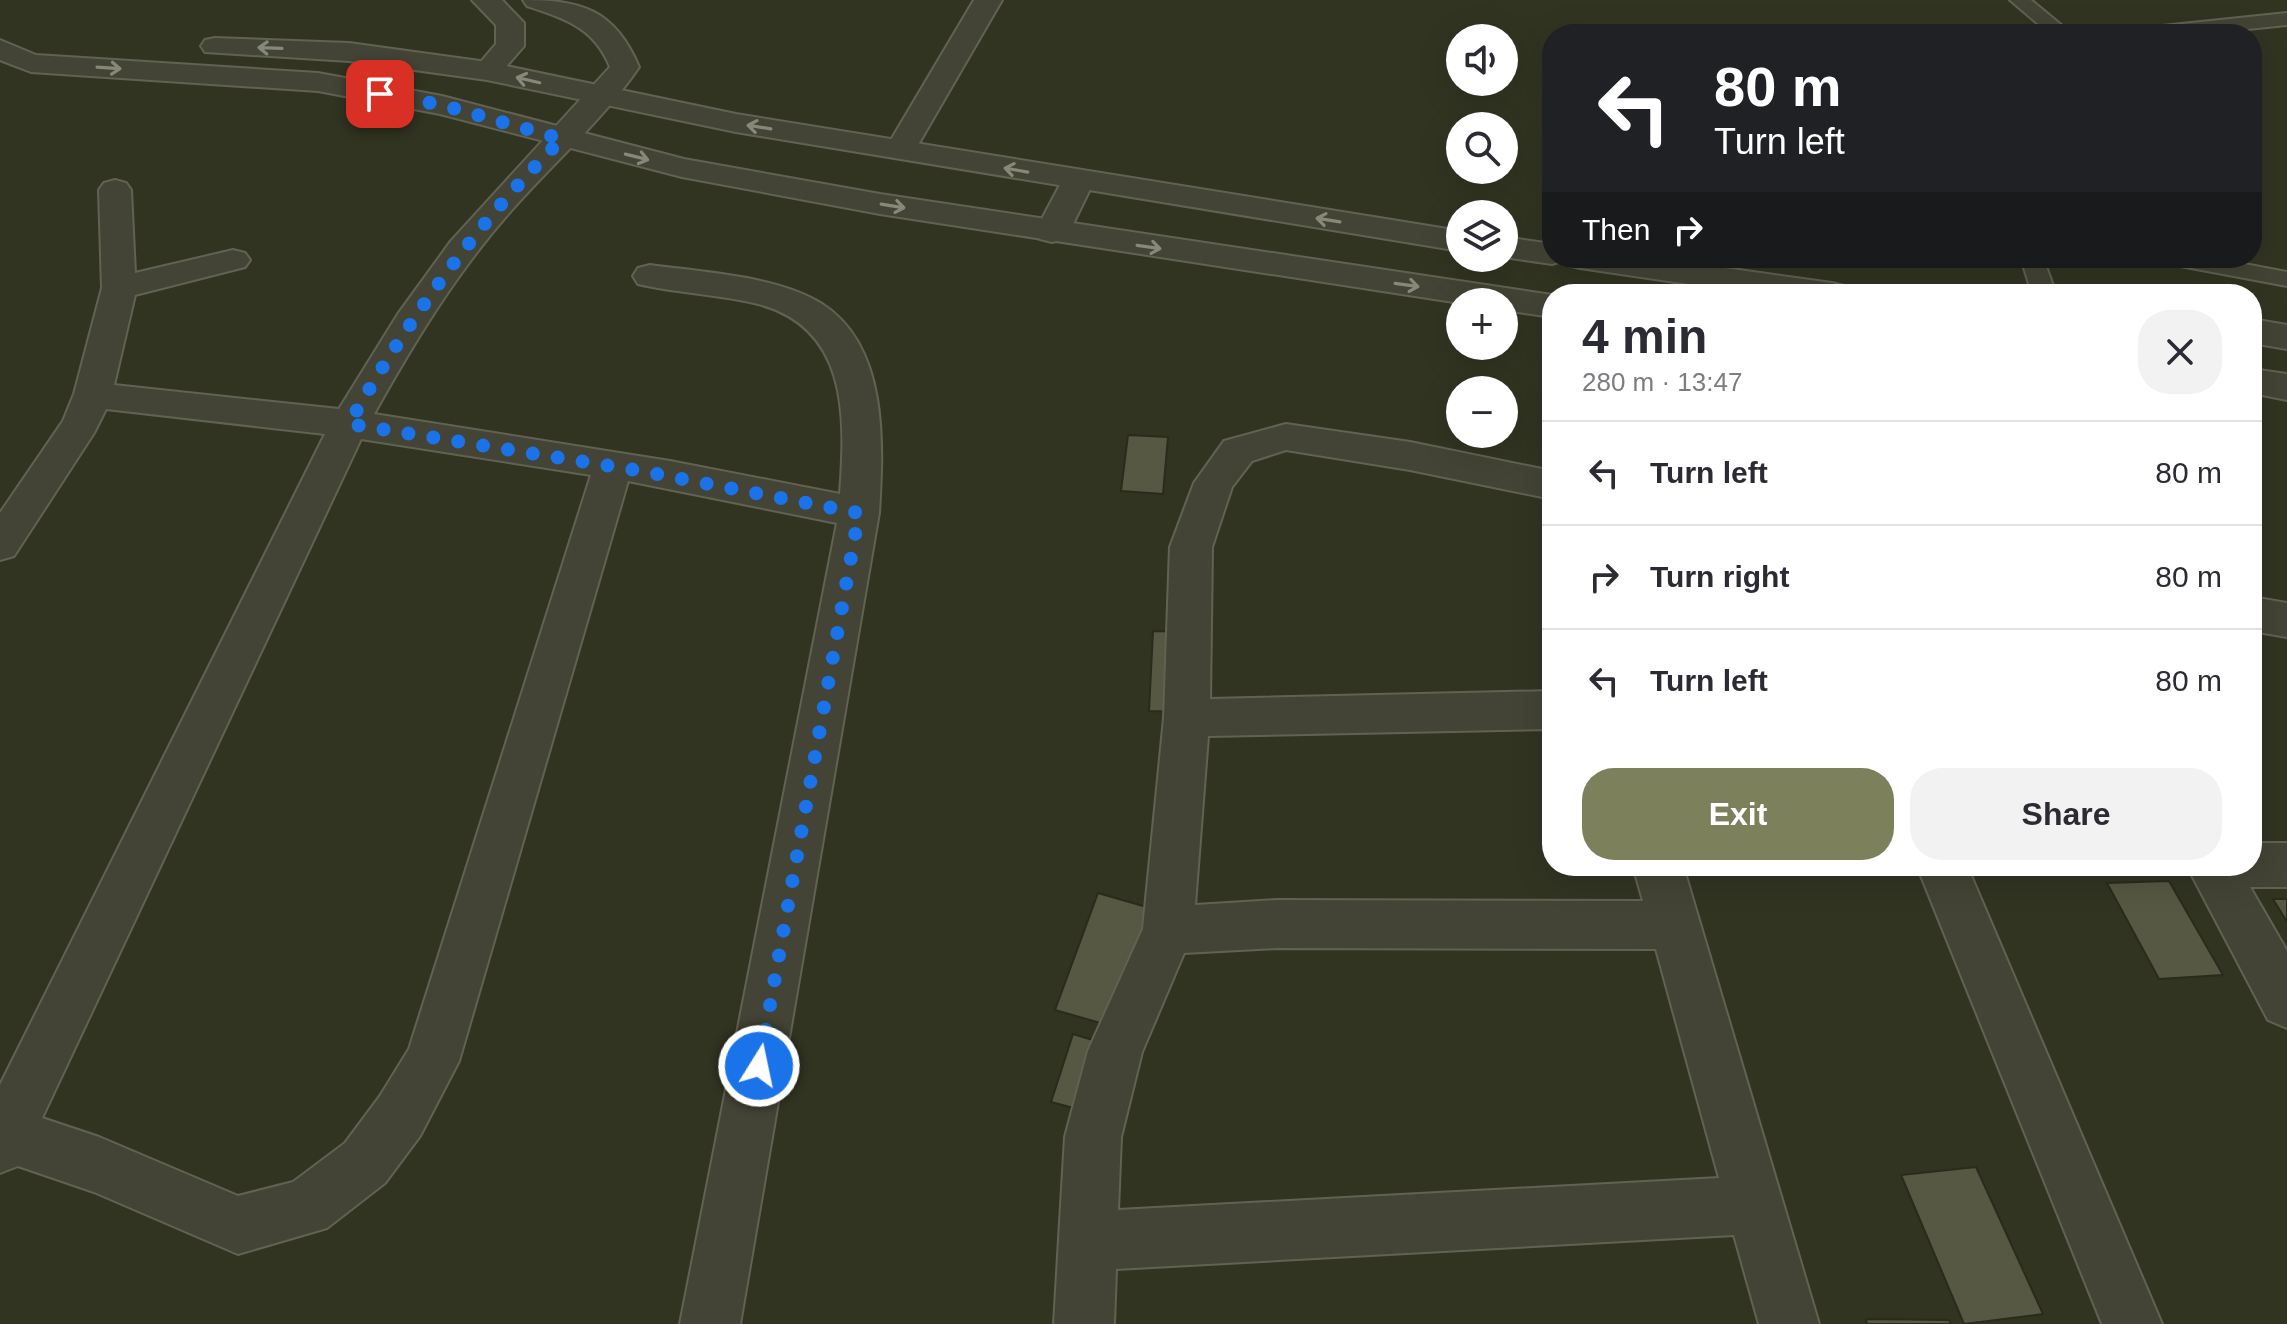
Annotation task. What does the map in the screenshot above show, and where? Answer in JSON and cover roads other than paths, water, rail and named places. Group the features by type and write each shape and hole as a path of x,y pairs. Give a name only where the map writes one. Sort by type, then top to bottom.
{"street":[{"path":"486,0 510,23 510,46 487,71"},
{"path":"537,0 588,19 616,41 625,67 604,97 480,227 390,352 349,424 2,1137 99,1165 238,1225 307,1208 365,1163 400,1116 432,1061 613,466"},
{"path":"900,150 988,0"},
{"path":"0,48 55,40 163,44"},
{"path":"194,45 349,52 487,71 604,97 900,150 1446,239"},
{"path":"0,48 31,63 318,82 442,105 562,139 682,168 1052,232 1542,305"},
{"path":"1052,232 1078,181"},
{"path":"0,545 81,424 93,394 119,288 115,190"},
{"path":"1518,249 1542,253"},
{"path":"119,288 233,260"},
{"path":"1650,268 1762,284"},
{"path":"650,276 772,299 810,312 826,327 843,352 857,392 862,463 859,513 710,1324"},
{"path":"2262,333 2287,337"},
{"path":"2262,383 2287,387"},
{"path":"93,394 146,405 349,424 613,466 783,496 859,513"},
{"path":"1084,1324 1093,1137 1115,1051 1168,930 1187,718 1191,547 1214,483 1238,451 1286,437 1410,456 1542,483"},
{"path":"2262,616 2287,620"},
{"path":"1187,718 1542,710"},
{"path":"2262,865 2287,865"},
{"path":"1661,876 1789,1324"},
{"path":"1946,876 2132,1324"},
{"path":"2218,876 2287,1002"},
{"path":"1168,930 1277,924 1673,925"},
{"path":"1087,1241 1754,1205"}],"lane":[{"path":"2019,0 2049,24"},
{"path":"2239,24 2287,19"},
{"path":"2228,268 2287,279"}]}
